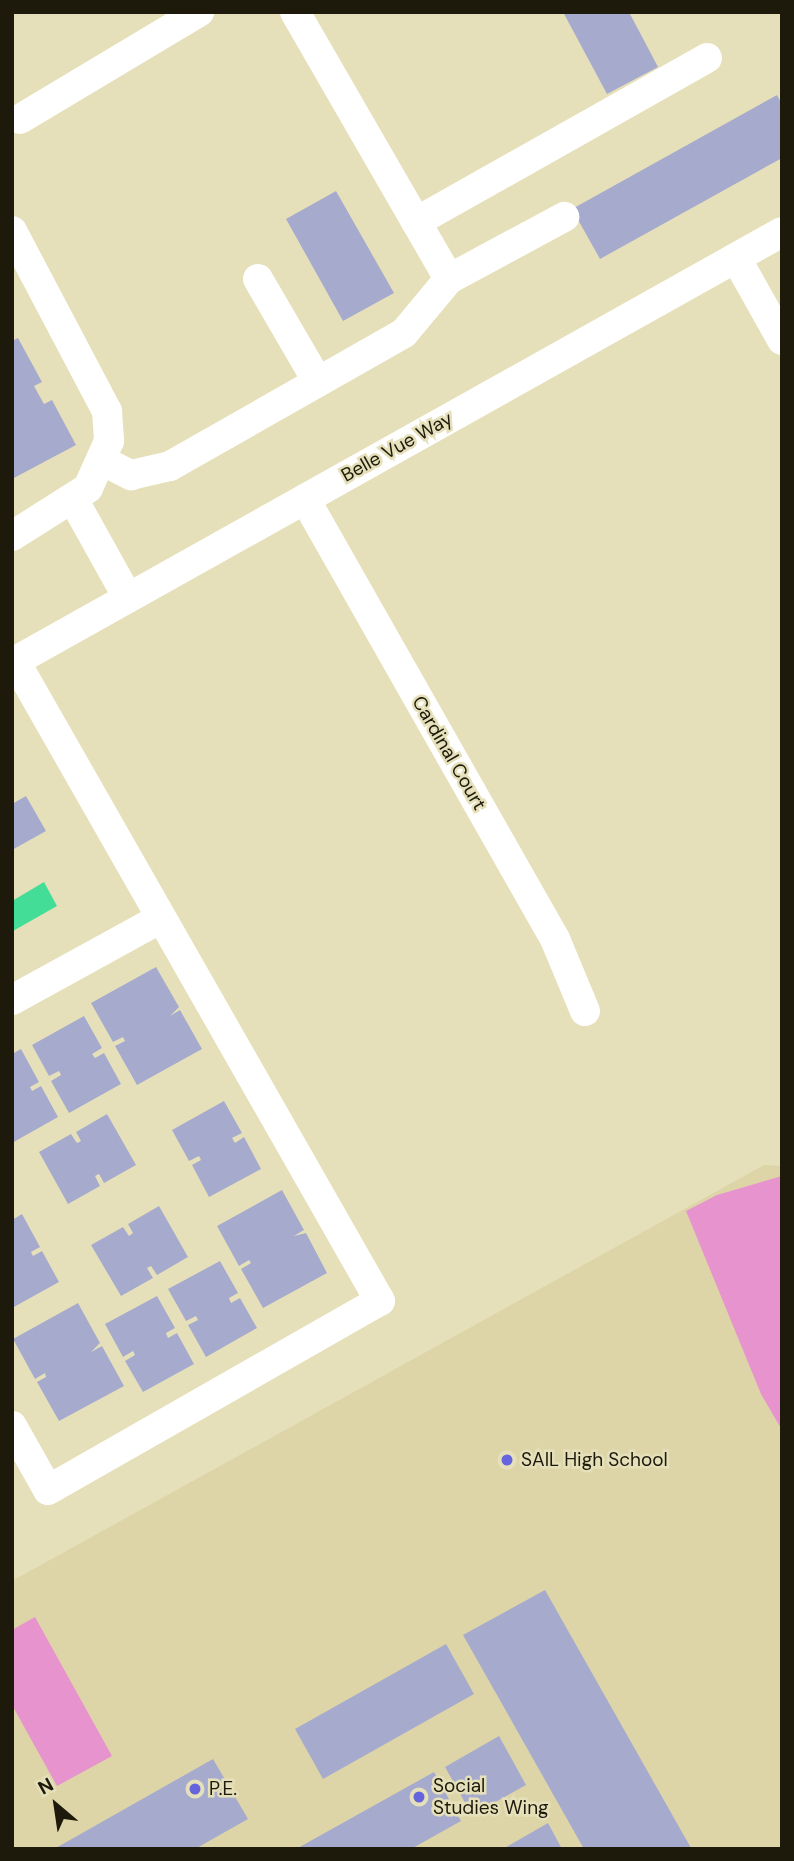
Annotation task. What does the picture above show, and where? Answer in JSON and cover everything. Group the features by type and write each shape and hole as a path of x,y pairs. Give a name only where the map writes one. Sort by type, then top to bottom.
{"street":[{"path":"19,119 199,12"},
{"path":"296,15 449,279"},
{"path":"416,222 707,58"},
{"path":"101,460 131,475 170,466 404,333 449,279 564,217"},
{"path":"12,231 22,271 107,411 109,441 88,488 12,536"},
{"name":"Belle Vue Way","path":"14,662 782,232"},
{"path":"736,258 782,340"},
{"path":"258,279 318,382"},
{"path":"73,499 128,597"},
{"name":"Cardinal Court","path":"305,499 555,939 586,1011"},
{"path":"12,1426 48,1490 380,1301 14,662"},
{"path":"12,1000 162,918"}],"shaded area":[{"path":"44,882 57,906 13,931 12,901"},
{"name":"SAIL High School","path":"764,1165 782,1166 782,1849 12,1849 12,1581"},
{"path":"782,1176 782,1430 761,1394 686,1211 717,1195"},
{"path":"35,1617 112,1756 57,1786 12,1705 12,1630"}],"building":[{"path":"563,12 629,12 658,67 607,94"},
{"path":"777,95 782,104 782,158 600,259 572,209"},
{"path":"336,191 394,293 343,321 286,219"},
{"path":"18,338 42,382 34,386 44,404 52,400 76,445 12,479 12,341"},
{"path":"26,796 46,831 12,850 12,804"},
{"path":"156,967 179,1007 170,1016 180,1010 202,1049 137,1085 115,1046 125,1041 123,1037 113,1042 91,1003"},
{"path":"84,1016 102,1048 92,1054 95,1058 104,1053 121,1084 69,1113 51,1081 61,1075 59,1071 49,1076 32,1045"},
{"path":"21,1049 39,1082 30,1087 32,1091 41,1086 58,1117 12,1143 12,1054"},
{"path":"224,1101 242,1133 232,1138 235,1143 244,1137 261,1169 209,1197 192,1165 201,1160 199,1156 189,1161 172,1130"},
{"path":"107,1114 136,1165 104,1183 99,1174 95,1176 100,1186 68,1204 39,1152 71,1134 77,1143 81,1141 76,1132"},
{"path":"282,1190 304,1230 294,1236 306,1233 327,1273 263,1308 241,1269 251,1263 249,1260 239,1266 217,1226"},
{"path":"159,1206 188,1257 157,1275 151,1266 147,1268 153,1278 121,1296 91,1245 123,1227 129,1236 133,1233 128,1224"},
{"path":"22,1214 40,1247 31,1252 33,1256 42,1251 59,1282 12,1308 12,1220"},
{"path":"220,1261 238,1293 229,1298 231,1303 240,1298 257,1328 206,1357 188,1325 198,1320 196,1316 186,1321 168,1289"},
{"path":"157,1296 175,1328 166,1333 168,1338 177,1333 194,1364 143,1392 125,1361 135,1355 133,1351 123,1357 105,1324"},
{"path":"78,1303 100,1343 91,1352 102,1346 124,1386 59,1421 37,1382 46,1377 45,1373 35,1379 13,1339"},
{"path":"545,1590 691,1848 584,1849 463,1635"},
{"path":"446,1644 474,1694 323,1779 295,1729"},
{"path":"499,1736 526,1785 472,1815 445,1767"},
{"name":"P.E.","path":"213,1759 248,1819 195,1849 54,1849"},
{"name":"Social Studies Wing","path":"434,1772 461,1821 411,1849 296,1849"},
{"path":"548,1823 562,1849 503,1849"}],"place":[{"name":"SAIL High School","path":"507,1460"},
{"name":"P.E.","path":"195,1789"},
{"name":"Social Studies Wing","path":"419,1797"}]}
